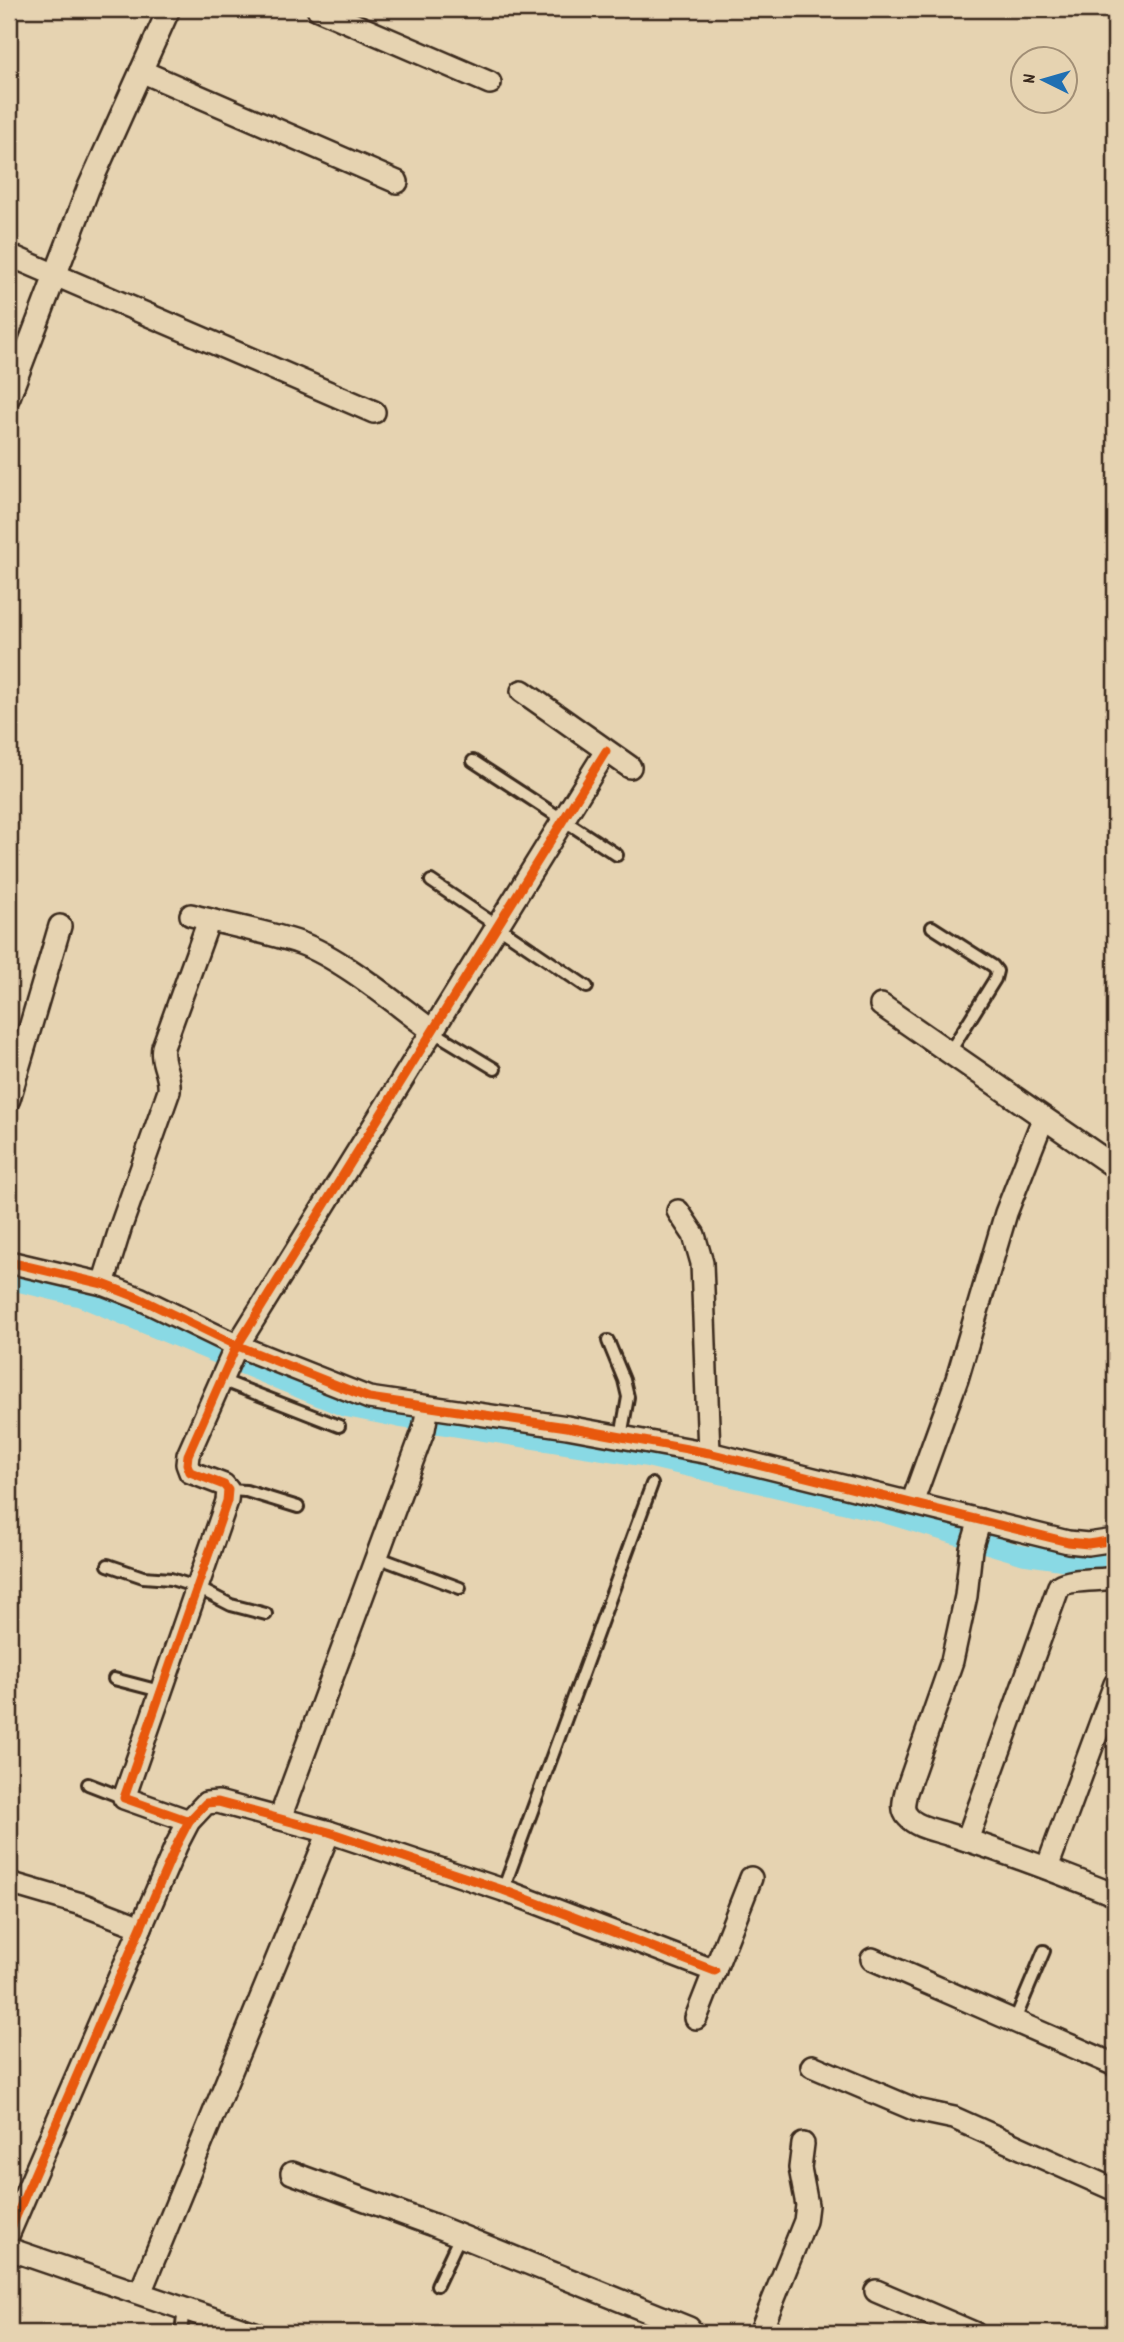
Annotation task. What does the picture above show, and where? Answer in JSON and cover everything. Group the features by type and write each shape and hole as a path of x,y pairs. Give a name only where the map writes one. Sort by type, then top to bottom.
{"street":[{"path":"9,397 88,189 169,9"},
{"path":"318,9 490,83"},
{"path":"141,71 397,182"},
{"path":"9,255 374,412"},
{"path":"523,691 630,768"},
{"path":"189,1821 124,1798 227,1501 228,1490 224,1485 190,1472 188,1455 230,1361 606,751"},
{"path":"103,1284 169,1091 169,1078 161,1056 200,918 301,944 323,954 372,986 433,1032"},
{"path":"9,1099 60,926"},
{"path":"881,1005 1115,1167"},
{"path":"912,1503 957,1379 1006,1213 1043,1119"},
{"path":"678,1210 694,1235 702,1263 709,1453"},
{"path":"9,1262 103,1284 139,1298 230,1361 369,1398 427,1417 621,1437 709,1453 912,1503 979,1524 1068,1542 1088,1544 1115,1540"},
{"path":"281,1818 427,1417"},
{"path":"979,1524 971,1549 966,1596 952,1661 903,1805 908,1819 1115,1895"},
{"path":"967,1840 1059,1586 1065,1582 1115,1578"},
{"path":"1047,1868 1115,1684"},
{"path":"9,2233 189,1821 206,1803 218,1802 329,1832 503,1890 715,1971"},
{"path":"140,2293 329,1832"},
{"path":"696,2018 751,1878"},
{"path":"9,1883 81,1904 141,1927"},
{"path":"872,1959 1115,2065"},
{"path":"812,2066 916,2110 954,2118 1115,2189"},
{"path":"760,2333 805,2221 807,2205 800,2168 803,2144"},
{"path":"292,2173 460,2236 689,2328 693,2333"},
{"path":"9,2249 255,2333"},
{"path":"876,2291 974,2333"}],"lane":[{"path":"473,761 617,855"},
{"path":"431,881 587,987"},
{"path":"932,928 997,971 995,979 949,1053"},
{"path":"433,1032 495,1069"},
{"path":"608,1341 628,1396 621,1437"},
{"path":"230,1361 339,1426"},
{"path":"503,1890 652,1484"},
{"path":"228,1490 246,1491 298,1507"},
{"path":"377,1558 460,1588"},
{"path":"108,1565 143,1577 171,1579 196,1587 231,1605 266,1614"},
{"path":"114,1679 160,1691"},
{"path":"88,1784 124,1798"},
{"path":"1015,2020 1044,1951"},
{"path":"437,2286 460,2236"},
{"path":"181,2333 184,2308"}],"waterway":[{"path":"9,1280 80,1297 344,1407 645,1457 879,1512 1023,1555 1086,1564 1115,1555"}],"cycle path":[{"path":"189,1821 124,1798 227,1501 228,1490 224,1485 190,1472 188,1455 234,1351 606,751"},
{"path":"9,1262 103,1284 139,1298 238,1346 369,1398 567,1427 709,1453 1068,1542 1088,1544 1115,1540"},
{"path":"9,2233 176,1846 189,1821 206,1803 218,1802 329,1832 503,1890 715,1971"}]}
